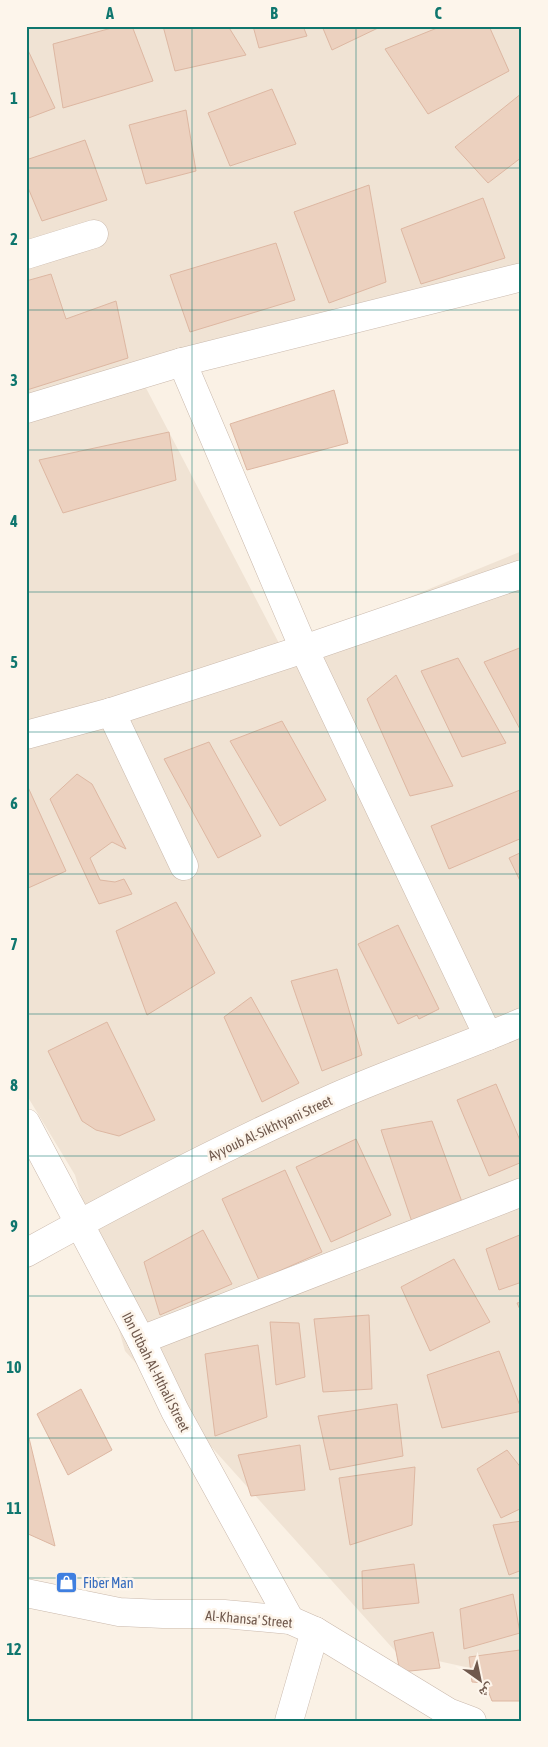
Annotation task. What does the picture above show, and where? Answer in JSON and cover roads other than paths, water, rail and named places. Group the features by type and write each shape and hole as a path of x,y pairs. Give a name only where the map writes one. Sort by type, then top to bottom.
{"street":[{"path":"26,255 94,234"},
{"path":"26,409 182,362 522,277"},
{"path":"182,362 304,649 488,1036"},
{"path":"26,735 111,712 304,649 522,574"},
{"path":"111,712 184,866"},
{"name":"Ayyoub Al-Sikhtyani Street","path":"26,1253 193,1164 335,1097 488,1036 520,1028"},
{"name":"Ibn Utbah Al-Hthali Street","path":"26,1123 80,1223 175,1411 290,1620"},
{"path":"140,1340 522,1192"},
{"name":"Al-Khansa' Street","path":"26,1594 119,1612 224,1614 290,1620 315,1631 459,1718"},
{"path":"289,1721 315,1631"}],"place":[{"name":"Fiber Man","path":"67,1583"}]}
